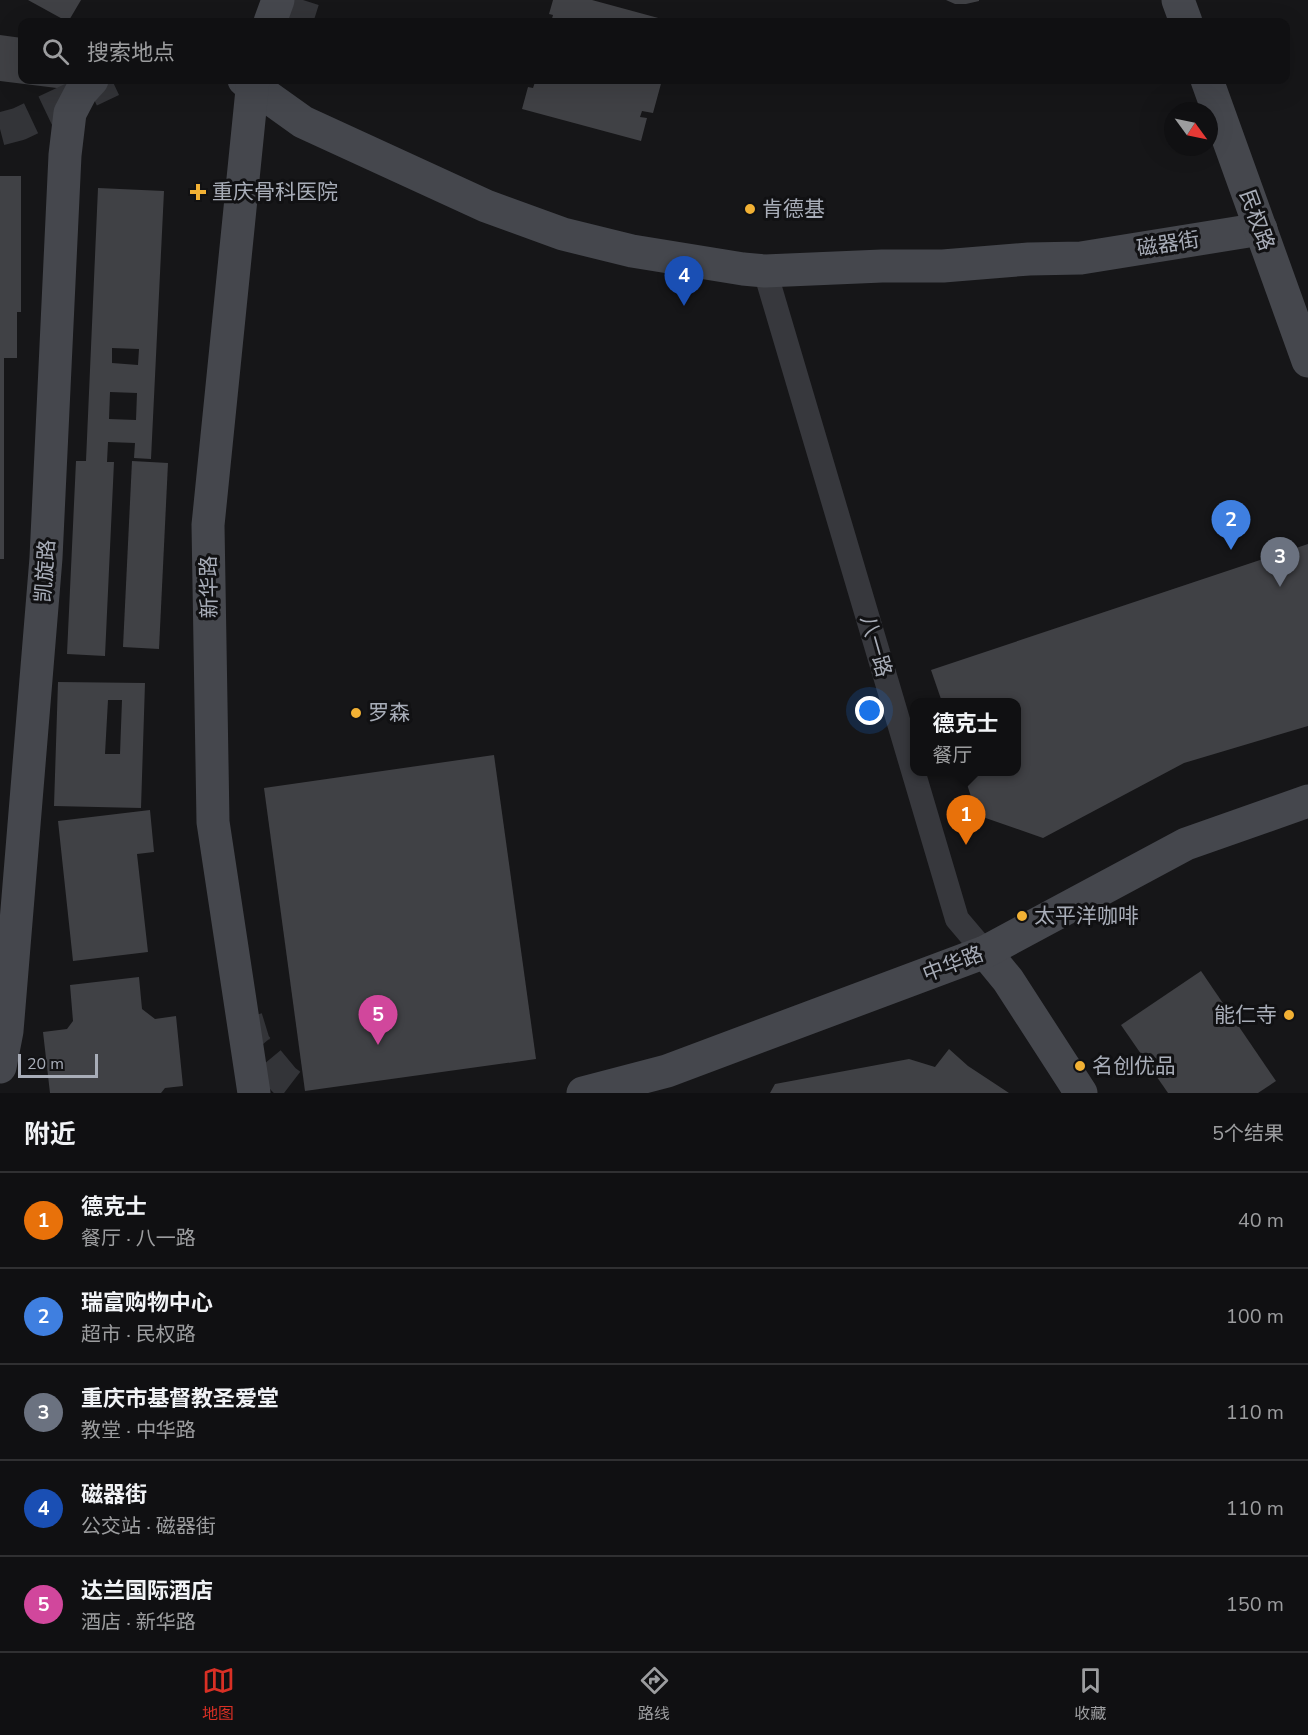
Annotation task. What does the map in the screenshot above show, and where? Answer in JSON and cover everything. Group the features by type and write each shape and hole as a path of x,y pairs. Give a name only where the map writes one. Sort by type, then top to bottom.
{"street":[{"path":"271,18 278,0"},
{"path":"1178,0 1185,18"},
{"name":"凯旋路","path":"0,1067 7,1031 46,558 65,155 70,113 89,84"},
{"name":"新华路","path":"249,84 208,525 213,822 254,1093"},
{"name":"磁器街","path":"253,84 303,122 486,206 563,234 632,251 765,272 882,266 943,266 1029,259 1081,258 1261,229"},
{"name":"民权路","path":"1208,84 1308,361"},
{"name":"八一路","path":"765,272 910,761"},
{"name":"八一路","path":"915,776 957,919 1008,980 1081,1093"},
{"name":"中华路","path":"583,1093 673,1082 985,952 1186,844 1308,801"}],"building":[{"path":"28,0 81,0 70,18 61,18"},
{"path":"553,0 592,0 658,18 552,18 553,15 549,14"},
{"path":"946,0 979,0 979,1 955,4"},
{"path":"0,35 18,37 18,83 0,81"},
{"path":"24,84 66,84 65,89"},
{"path":"534,84 661,84 653,113 642,111 640,117 647,118 641,141 522,109 528,87 533,88"},
{"path":"0,176 21,176 21,312 17,312 17,358 4,358 4,559 0,559"},
{"path":"98,188 164,191 151,459 134,458 135,443 108,442 107,462 114,462 105,656 67,654 76,461 86,461","holes":["112,348 139,349 138,365 112,363","110,392 137,393 136,420 109,419"]},
{"path":"132,461 168,463 159,649 123,647"},
{"path":"1308,544 1308,726 1184,763 1043,838 977,815 964,776 1021,776 1021,698 941,698 931,670"},
{"path":"58,682 145,683 141,808 54,806","holes":["108,700 122,700 120,754 105,754"]},
{"path":"494,755 536,1059 305,1091 264,788"},
{"path":"150,810 154,852 137,854 148,952 73,961 58,821"},
{"path":"1201,971 1276,1081 1258,1093 1168,1093 1121,1025"},
{"path":"139,977 142,1009 155,1019 176,1016 183,1086 165,1088 161,1093 50,1093 43,1032 67,1029 73,1021 70,985"},
{"path":"949,1049 968,1066 1009,1093 770,1093 775,1084 909,1059 935,1067"}],"tunnel":[{"path":"297,18 303,0"},
{"path":"0,129 19,124 104,84"},
{"path":"246,1018 254,1044 284,1080 301,1093"}],"place":[{"name":"重庆骨科医院","path":"198,192"},
{"name":"肯德基","path":"750,209"},
{"name":"磁器街","path":"684,306"},
{"name":"瑞富购物中心","path":"1231,550"},
{"name":"重庆市基督教圣爱堂","path":"1280,587"},
{"name":"罗森","path":"356,713"},
{"name":"德克士","path":"966,845"},
{"name":"太平洋咖啡","path":"1022,916"},
{"name":"能仁寺","path":"1289,1015"},
{"name":"达兰国际酒店","path":"378,1045"},
{"name":"名创优品","path":"1080,1066"}]}
